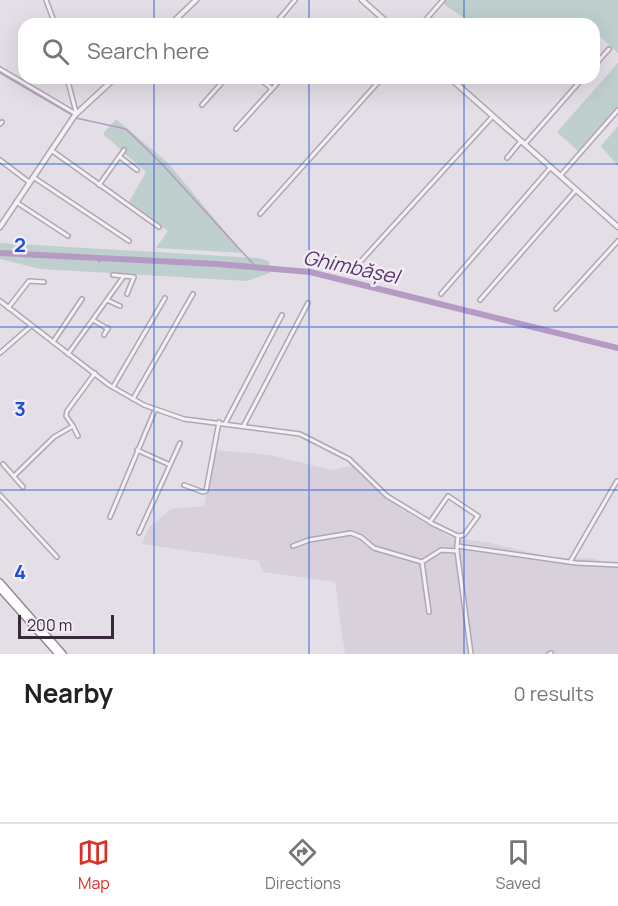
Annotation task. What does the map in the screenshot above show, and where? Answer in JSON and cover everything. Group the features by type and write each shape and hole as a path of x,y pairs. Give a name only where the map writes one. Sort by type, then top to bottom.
{"highway":[{"path":"0,582 63,654"},
{"path":"0,589 57,654"}],"street":[{"path":"46,0 53,18"},
{"path":"177,18 196,0"},
{"path":"280,18 295,0"},
{"path":"362,0 382,18"},
{"path":"427,18 443,0"},
{"path":"600,59 609,49"},
{"path":"0,69 18,80"},
{"path":"24,84 75,116"},
{"path":"68,84 75,116"},
{"path":"0,226 75,116 109,84"},
{"path":"202,105 221,84"},
{"path":"266,84 272,89"},
{"path":"236,129 277,84"},
{"path":"260,214 377,84"},
{"path":"457,84 618,227"},
{"path":"507,158 577,84"},
{"path":"561,176 618,110"},
{"path":"351,272 493,116"},
{"path":"51,150 98,186 159,227"},
{"path":"98,186 124,150"},
{"path":"120,157 137,170"},
{"path":"0,160 29,182"},
{"path":"441,294 551,167"},
{"path":"33,177 129,241"},
{"path":"480,300 576,190"},
{"path":"16,202 68,236"},
{"path":"556,309 618,241"},
{"path":"113,275 136,278 127,294"},
{"path":"68,354 124,276"},
{"path":"8,308 29,281 44,282"},
{"path":"133,399 193,294"},
{"path":"113,387 165,298"},
{"path":"53,342 82,299"},
{"path":"107,300 120,306"},
{"path":"0,302 113,387 155,410 184,419 297,433 346,457 387,496 430,522 458,536 464,535 478,516 448,496 430,522"},
{"path":"244,425 308,303"},
{"path":"226,423 282,315"},
{"path":"93,320 108,328 104,335"},
{"path":"0,353 32,326"},
{"path":"78,436 66,416 67,411 95,373"},
{"path":"110,517 155,410"},
{"path":"184,485 206,491 219,422"},
{"path":"14,476 54,437 73,426"},
{"path":"139,533 180,443"},
{"path":"137,450 169,465"},
{"path":"3,464 23,487"},
{"path":"570,562 616,481"},
{"path":"0,495 57,557"},
{"path":"293,546 309,540 351,533 374,548 422,562 441,550 457,548 570,562 618,565"},
{"path":"458,536 457,548 471,654"},
{"path":"422,562 429,612"}],"shaded area":[{"path":"438,0 618,0 618,53 600,36 600,18 464,18"},
{"path":"618,63 618,107 579,152 557,132"},
{"path":"116,119 167,162 243,253 156,248 168,231 129,202 146,172 103,134"},
{"path":"618,126 618,166 601,146"},
{"path":"0,243 258,258 269,261 270,273 247,281 41,269 0,259"},
{"path":"215,450 269,455 332,470 351,466 402,510 450,537 490,543 554,558 592,558 618,567 618,654 345,654 335,582 263,572 259,561 142,544 149,527 171,509 204,506"}],"waterway":[{"path":"0,73 18,84"},
{"path":"19,84 72,115"},
{"path":"76,118 126,129 161,163 256,267"},
{"name":"Ghimbășel","path":"0,253 217,264 310,272 618,348"},
{"name":"Ghimbășel","path":"99,262 104,257"}]}
